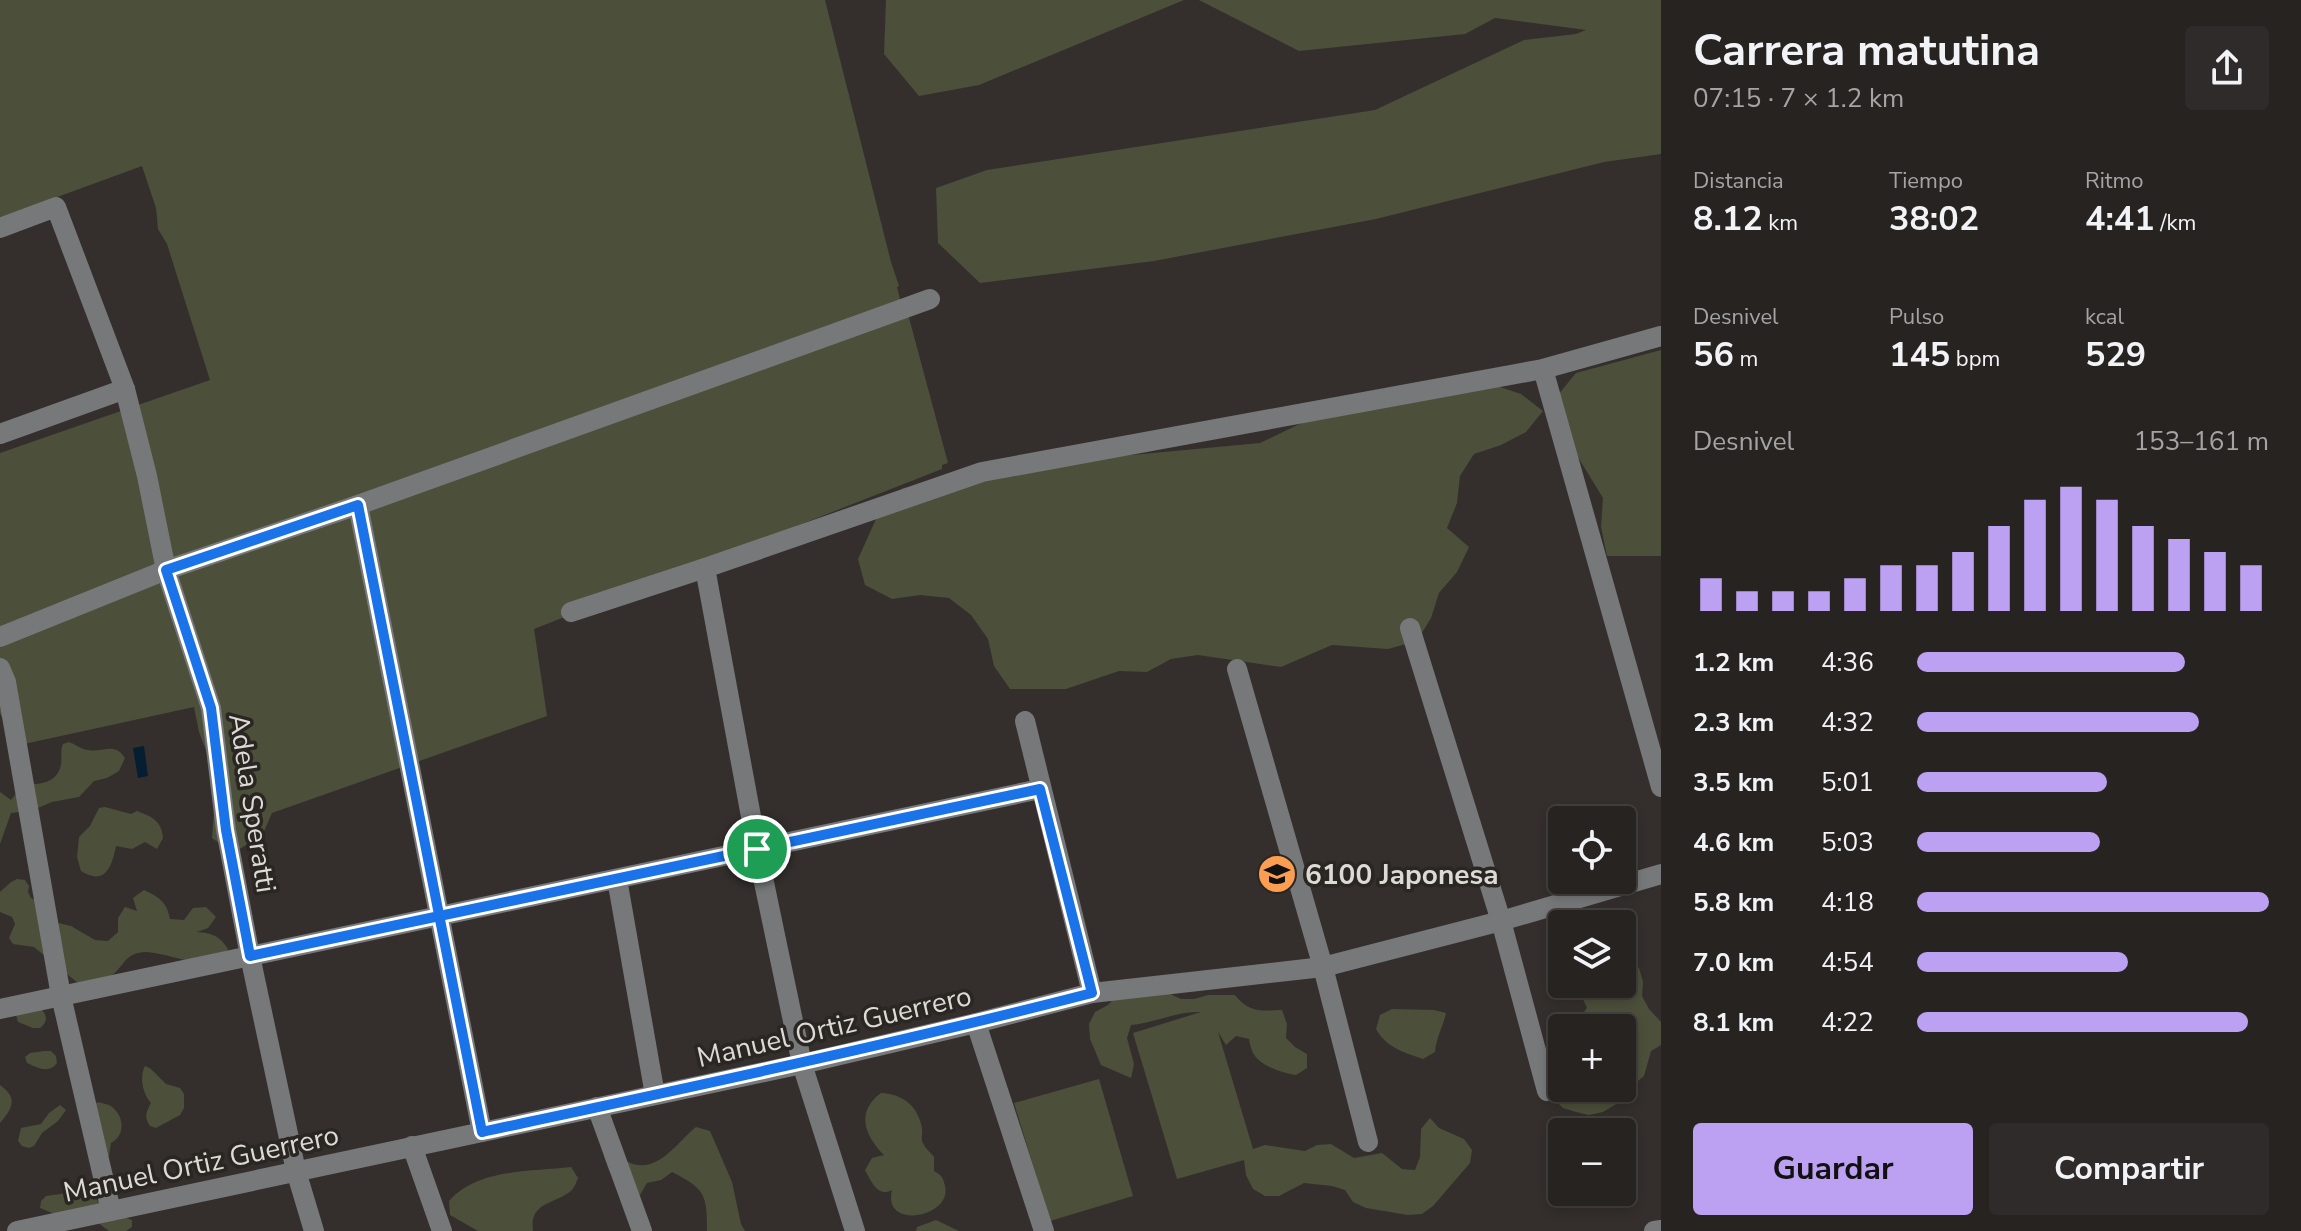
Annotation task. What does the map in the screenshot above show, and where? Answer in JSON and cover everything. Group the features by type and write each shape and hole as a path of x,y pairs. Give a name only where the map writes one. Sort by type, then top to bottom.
{"street":[{"name":"Adela Speratti","path":"0,228 56,207 125,389 166,570 211,708 226,830 250,956 296,1171 314,1231"},
{"path":"0,637 166,570 358,505 930,299"},
{"path":"571,612 982,472 1543,369 1661,336"},
{"path":"1543,369 1661,787"},
{"path":"0,434 125,389"},
{"path":"358,505 482,1132"},
{"path":"705,568 757,849 802,1064 855,1231"},
{"path":"1410,628 1501,921 1547,1091"},
{"path":"0,668 6,682 61,996 111,1211"},
{"path":"1237,669 1323,967 1368,1142"},
{"path":"1025,721 1092,993"},
{"path":"0,1009 1040,789"},
{"name":"Manuel Ortiz Guerrero","path":"17,1231 802,1064 1092,993 1323,967 1501,921 1661,874"},
{"path":"617,879 655,1095"},
{"path":"976,1023 1044,1231"},
{"path":"597,1107 642,1231"},
{"path":"412,1146 442,1231"},
{"path":"1654,1231 1661,1230"}],"green space":[{"path":"0,0 825,0 904,315 908,314 948,463 942,465 942,469 534,629 547,716 272,813 262,836 236,851 212,838 214,810 210,783 213,769 199,732 194,707 15,746 0,713 0,453 210,380 167,244 158,229 156,208 142,166 0,218"},
{"path":"886,0 1184,0 979,85 919,96 884,54"},
{"path":"1199,0 1661,0 1661,154 1604,162 1376,219 1154,261 980,283 938,243 936,188 987,170 1375,110 1524,40 1586,30 1495,18 1465,34 1299,51"},
{"path":"1661,350 1661,556 1607,556 1601,527 1603,498 1573,449 1558,395 1576,373"},
{"path":"1497,386 1521,394 1543,411 1526,432 1474,454 1460,476 1457,503 1447,528 1469,547 1457,572 1439,593 1431,618 1417,641 1388,649 1332,645 1281,667 1198,655 1171,659 1147,672 1119,671 1066,689 1010,689 994,666 988,639 971,615 949,598 920,595 892,599 865,585 858,559 881,508 903,488 1067,461 1260,443 1335,407"},
{"path":"69,742 86,750 117,750 125,758 119,771 94,781 79,797 11,813 0,844 0,792 11,800 23,785 52,779 59,771 63,744"},
{"path":"99,808 147,815 158,823 163,838 157,849 145,842 132,849 116,846 106,872 89,875 81,871 77,857 79,837 90,826"},
{"path":"17,879 25,880 31,898 58,923 71,926 95,940 108,941 118,932 118,918 125,907 137,911 133,898 144,890 162,901 170,919 184,920 193,908 206,907 216,917 208,928 197,932 215,936 228,949 220,958 205,962 139,953 105,980 78,983 34,947 13,944 9,938 15,924 12,917 0,912 0,892"},
{"path":"1636,966 1639,968 1643,982 1642,996 1661,1022 1661,1045 1651,1051 1644,1076 1636,1083 1636,1014 1583,1014 1587,1008 1582,998 1636,998"},
{"path":"1155,987 1181,999 1235,995 1251,1008 1282,1010 1287,1024 1286,1038 1307,1054 1307,1068 1296,1075 1278,1071 1261,1062 1253,1053 1249,1039 1236,1036 1226,1045 1218,1032 1253,1149 1265,1145 1305,1151 1317,1145 1331,1144 1354,1158 1382,1153 1402,1169 1415,1170 1420,1157 1421,1129 1430,1118 1439,1128 1464,1139 1472,1150 1470,1163 1433,1206 1422,1214 1408,1215 1366,1208 1353,1202 1345,1190 1332,1186 1304,1183 1279,1196 1265,1196 1253,1189 1246,1175 1244,1160 1177,1179 1133,1033 1201,1012 1131,1025 1127,1038 1134,1064 1131,1078 1101,1065 1090,1039 1089,1024 1095,1012 1108,1005 1118,994"},
{"path":"39,1007 46,1018 40,1028 18,1022 16,1015"},
{"path":"1392,1009 1446,1013 1435,1052 1423,1059 1385,1041 1376,1029 1380,1015"},
{"path":"51,1051 56,1056 54,1066 43,1069 27,1063 25,1057 30,1053"},
{"path":"145,1066 166,1084 180,1088 184,1094 184,1108 180,1115 156,1128 150,1126 146,1117 151,1103 143,1085"},
{"path":"1099,1079 1133,1196 1050,1221 1014,1103"},
{"path":"0,1085 9,1094 12,1103 0,1123"},
{"path":"881,1093 903,1099 920,1120 922,1141 934,1157 934,1171 942,1177 945,1186 945,1197 929,1212 906,1215 897,1211 892,1203 892,1190 879,1190 865,1170 872,1158 884,1155 872,1140 866,1124 868,1108"},
{"path":"99,1102 116,1111 122,1126 119,1136 111,1143 109,1156 102,1158 93,1104"},
{"path":"1557,1102 1619,1102 1603,1112 1589,1115 1563,1108"},
{"path":"60,1105 66,1110 58,1121 42,1133 34,1146 22,1146 18,1141 21,1128 41,1124"},
{"path":"696,1127 710,1131 732,1182 745,1231 707,1231 702,1194 698,1188 672,1172 661,1180 647,1183 640,1195 626,1196 608,1167 601,1134 624,1160 648,1165 666,1155"},
{"path":"571,1167 578,1178 574,1188 539,1209 533,1221 533,1231 478,1231 450,1215 449,1201 475,1182 522,1171"},
{"path":"82,1191 95,1196 102,1209 132,1220 132,1227 126,1231 109,1231 97,1222 40,1208 46,1196"},
{"path":"936,1220 959,1231 916,1231 917,1227"}],"water":[{"path":"144,746 148,776 138,778 133,748"}],"place":[{"name":"6100 Japonesa","path":"1277,874"}],"route":[{"path":"757,849 617,879 439,916 250,956 226,830 211,708 166,570 358,505 439,916 482,1132 802,1064 1092,993 1040,789 757,849"}]}
